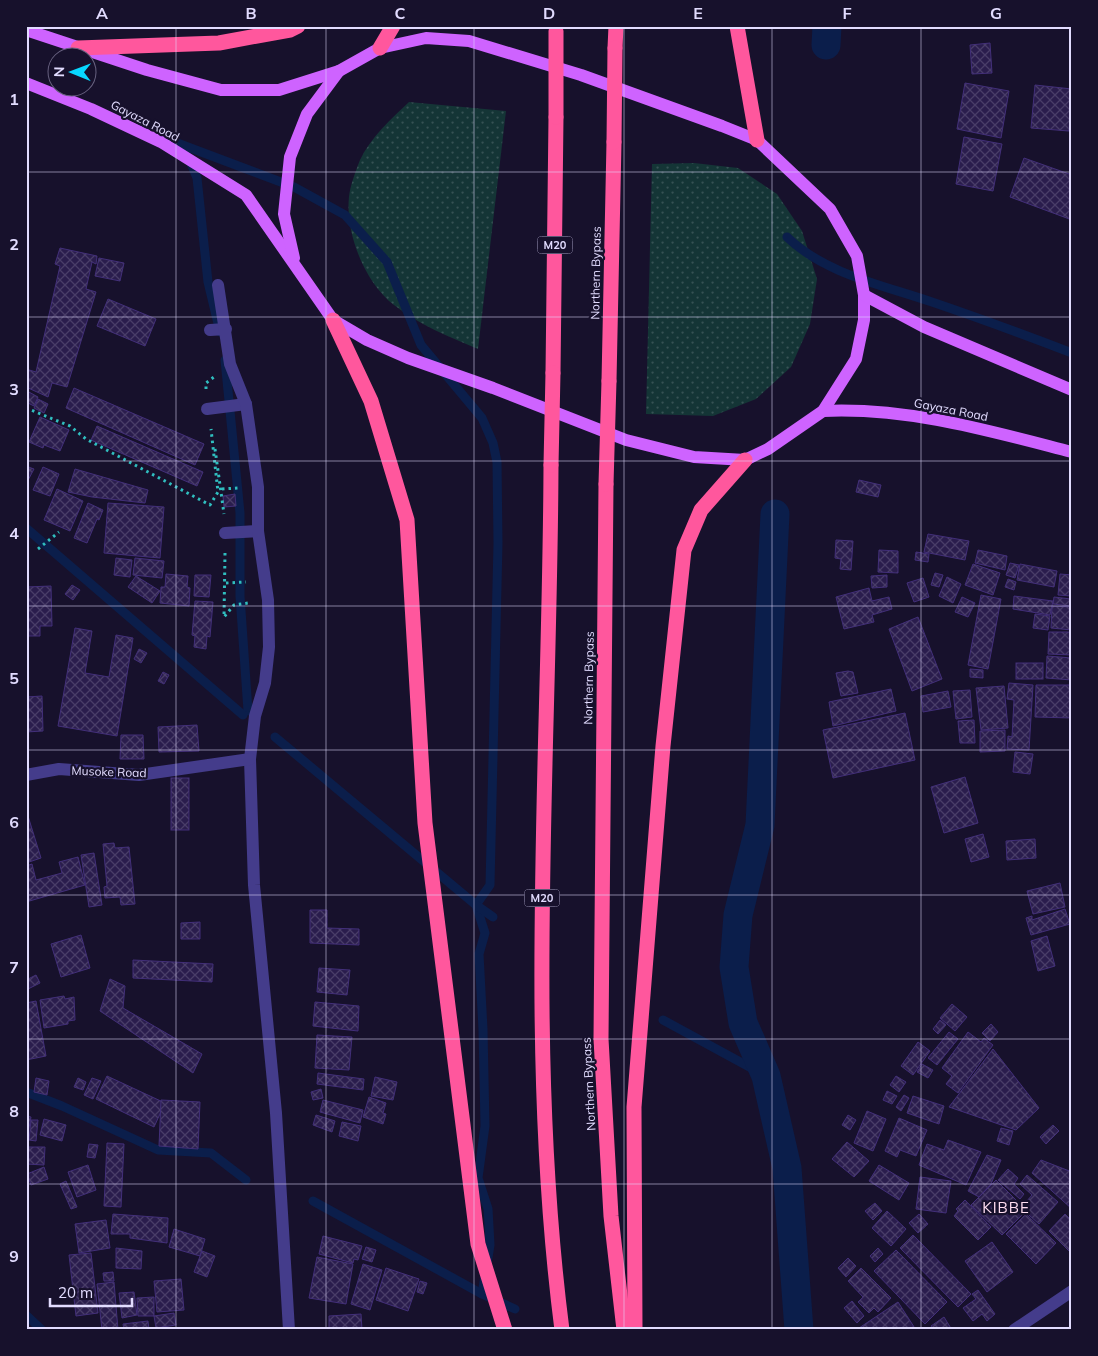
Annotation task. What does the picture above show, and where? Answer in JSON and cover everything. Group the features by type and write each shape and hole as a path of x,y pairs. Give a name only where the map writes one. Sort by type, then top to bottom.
{"highway":[{"path":"78,48 219,43 290,30 298,26"},
{"path":"380,48 393,26"},
{"name":"Northern Bypass","path":"616,26 606,484 601,1039 610,1216 624,1330"},
{"path":"737,26 757,140"},
{"name":"M20","path":"556,29 554,373 540,1009 548,1208 562,1330"},
{"path":"333,320 371,401 407,520 426,833 478,1244 505,1330"},
{"path":"634,1330 634,1107 663,746 684,550 701,510 745,460"}],"main road":[{"path":"26,30 78,48"},
{"path":"98,54 221,90 279,90 339,71 380,48 426,38 469,41 524,56 662,103 757,140 830,209 857,256 864,296 864,320 856,359 823,411 768,449 745,460 694,457 626,440 493,388 408,358 367,340 333,320 296,267 284,214 290,157 307,114 339,71"},
{"name":"Gayaza Road","path":"26,83 91,109 161,142 246,195 296,267"},
{"path":"864,296 924,327 1072,390"},
{"name":"Gayaza Road","path":"823,411 851,410 920,416 1072,452"}],"street":[{"path":"218,285 230,364 246,404 258,487 258,531 268,600 269,647 265,683 255,716 250,759 254,885 276,1113 289,1330"},
{"path":"210,330 226,328"},
{"path":"208,413 246,404"},
{"path":"225,533 258,531"},
{"name":"Musoke Road","path":"26,775 60,770 139,775 250,759"},
{"path":"1014,1330 1072,1291"}],"path":[{"path":"26,408 70,426 86,439 210,505 218,492 206,383"},
{"path":"208,413 222,489 225,533 224,617 234,605"},
{"path":"38,549 59,532"}],"green space":[{"path":"409,102 506,111 478,349 424,324 394,305 374,284 359,256 354,241 350,226 349,197 360,160 376,136"},
{"path":"694,163 738,168 777,194 802,231 817,279 810,324 791,367 756,399 713,416 646,414 652,164"}],"building":[{"path":"990,43 992,73 972,74 970,45"},
{"path":"965,83 1009,91 1001,138 957,129"},
{"path":"1035,85 1072,89 1069,131 1031,128"},
{"path":"964,137 1002,144 993,191 956,184"},
{"path":"1024,158 1072,175 1072,220 1010,197"},
{"path":"60,248 97,256 96,264 92,262 86,289 96,292 67,387 52,383 48,397 26,387 26,369 36,372 60,266 55,264"},
{"path":"99,258 124,263 120,281 95,276"},
{"path":"108,299 156,319 145,346 97,326"},
{"path":"74,388 204,444 195,465 66,408"},
{"path":"27,391 38,397 34,406 26,402"},
{"path":"38,399 48,404 44,413 34,408"},
{"path":"40,417 69,430 60,451 44,445 43,448 29,442"},
{"path":"97,426 203,472 197,486 91,440"},
{"path":"26,466 34,469 26,484"},
{"path":"43,467 59,474 50,496 33,490"},
{"path":"75,469 148,490 145,503 92,497 68,492"},
{"path":"859,480 881,485 878,497 856,492"},
{"path":"57,489 83,501 70,531 44,520"},
{"path":"235,494 236,506 224,507 223,496"},
{"path":"88,503 103,510 87,543 74,538"},
{"path":"108,503 164,507 160,558 104,553"},
{"path":"928,534 969,541 965,560 924,552"},
{"path":"836,540 853,541 851,570 840,569 841,559 835,558"},
{"path":"879,550 898,551 898,573 878,572"},
{"path":"978,550 1007,556 1005,570 975,563"},
{"path":"916,552 929,554 928,562 915,560"},
{"path":"116,558 132,560 130,577 114,575"},
{"path":"135,558 164,561 162,578 133,575"},
{"path":"1010,563 1019,565 1015,578 1006,575"},
{"path":"973,564 1000,573 993,595 965,585"},
{"path":"1020,564 1057,571 1054,587 1017,580"},
{"path":"935,573 943,575 939,587 931,585"},
{"path":"166,574 188,576 187,587 190,588 189,606 160,603 161,587 165,587"},
{"path":"1060,574 1072,575 1072,596 1058,595"},
{"path":"195,575 211,575 209,597 194,596"},
{"path":"887,575 887,587 872,588 871,576"},
{"path":"136,576 160,591 152,603 128,587"},
{"path":"947,577 961,584 953,603 939,596"},
{"path":"923,578 929,597 914,602 907,583"},
{"path":"1008,579 1016,582 1014,590 1005,587"},
{"path":"72,585 80,590 73,600 65,594"},
{"path":"51,586 52,626 40,626 40,636 26,636 26,587"},
{"path":"869,588 872,601 889,597 892,609 872,615 874,622 844,629 836,597"},
{"path":"981,595 1001,599 988,669 968,665"},
{"path":"1014,596 1053,601 1050,615 1013,609"},
{"path":"962,597 975,603 968,617 955,612"},
{"path":"1054,597 1071,599 1070,606 1053,604"},
{"path":"195,601 213,602 210,637 207,636 206,649 194,647 195,636 192,635"},
{"path":"1052,606 1072,607 1072,630 1051,628"},
{"path":"1035,614 1050,616 1048,630 1033,628"},
{"path":"918,617 942,679 912,691 889,629"},
{"path":"75,628 92,631 85,673 109,677 116,635 133,638 117,736 58,726"},
{"path":"1049,632 1072,632 1072,655 1048,654"},
{"path":"139,649 147,653 141,663 134,659"},
{"path":"1047,656 1072,658 1072,680 1046,678"},
{"path":"1016,663 1043,663 1043,679 1016,679"},
{"path":"970,669 983,670 983,678 970,677"},
{"path":"163,672 169,675 164,684 158,681"},
{"path":"853,672 858,693 841,696 836,673"},
{"path":"1009,683 1033,685 1029,750 1007,749 1008,736 1012,737 1014,700 1007,699"},
{"path":"1036,685 1072,685 1072,718 1035,717"},
{"path":"1004,686 1008,728 981,730 976,688"},
{"path":"891,689 896,711 833,726 829,702"},
{"path":"970,690 972,717 956,719 953,691"},
{"path":"948,691 951,707 923,712 921,696"},
{"path":"42,696 43,731 26,732 26,697"},
{"path":"905,713 915,760 833,778 823,730"},
{"path":"974,720 975,743 960,743 958,721"},
{"path":"197,725 199,751 159,752 158,727"},
{"path":"1005,730 1005,751 980,752 980,731"},
{"path":"121,735 143,735 144,759 120,759"},
{"path":"1015,752 1033,754 1030,774 1013,772"},
{"path":"965,777 978,823 944,833 931,787"},
{"path":"171,778 189,778 189,830 171,830"},
{"path":"28,816 41,858 26,863 26,817"},
{"path":"983,834 989,857 971,862 965,839"},
{"path":"1035,839 1036,858 1007,860 1006,841"},
{"path":"114,843 115,848 129,847 135,904 121,905 120,897 105,898 104,887 107,886 103,844"},
{"path":"94,853 102,905 89,907 81,855"},
{"path":"78,857 85,885 26,902 26,866 32,864 36,880 62,873 59,862"},
{"path":"1060,883 1065,907 1033,914 1027,891"},
{"path":"1065,909 1070,924 1031,935 1026,918 1032,916 1032,920"},
{"path":"310,910 327,910 327,928 359,929 359,945 310,943"},
{"path":"200,922 200,939 181,939 181,923"},
{"path":"81,935 90,968 61,977 51,944"},
{"path":"1047,936 1055,966 1038,971 1031,941"},
{"path":"133,960 213,964 212,982 133,978"},
{"path":"319,968 350,970 347,995 317,992"},
{"path":"36,975 40,983 26,990 26,980"},
{"path":"110,979 125,986 123,1008 202,1054 193,1073 100,1011"},
{"path":"64,996 65,999 74,997 75,1020 68,1021 68,1024 44,1028 40,1000"},
{"path":"36,1001 46,1056 26,1060 26,1003"},
{"path":"315,1002 359,1006 358,1031 313,1026"},
{"path":"952,1004 967,1017 955,1031 940,1018"},
{"path":"940,1020 946,1025 938,1034 933,1029"},
{"path":"991,1024 998,1032 990,1041 982,1033"},
{"path":"949,1032 958,1039 937,1065 928,1058"},
{"path":"968,1032 981,1042 984,1038 993,1045 958,1093 946,1084 952,1076 942,1068"},
{"path":"317,1035 352,1037 349,1070 315,1068"},
{"path":"918,1042 930,1051 913,1075 901,1066"},
{"path":"993,1049 1039,1108 1016,1130 949,1107"},
{"path":"922,1064 933,1070 928,1078 917,1072"},
{"path":"318,1073 364,1079 363,1090 317,1084"},
{"path":"107,1076 165,1103 154,1127 96,1099"},
{"path":"896,1076 906,1082 899,1092 890,1085"},
{"path":"375,1077 397,1082 393,1100 371,1096"},
{"path":"36,1078 49,1081 47,1095 34,1092"},
{"path":"78,1078 86,1082 83,1090 74,1087"},
{"path":"92,1078 101,1081 93,1099 84,1095"},
{"path":"321,1089 323,1098 313,1100 311,1092"},
{"path":"887,1091 897,1096 892,1104 883,1100"},
{"path":"904,1095 909,1098 901,1111 896,1107"},
{"path":"913,1096 944,1106 939,1124 907,1113"},
{"path":"369,1097 386,1103 383,1113 386,1114 383,1124 363,1117"},
{"path":"161,1100 200,1102 198,1149 159,1146"},
{"path":"323,1100 363,1110 360,1123 320,1112"},
{"path":"867,1111 886,1119 873,1151 854,1143"},
{"path":"316,1115 335,1121 332,1132 313,1125"},
{"path":"848,1115 856,1120 850,1130 842,1125"},
{"path":"26,1116 31,1117 27,1139 26,1139"},
{"path":"899,1118 927,1130 916,1156 900,1150 897,1157 885,1151"},
{"path":"44,1119 66,1125 62,1141 40,1135"},
{"path":"31,1120 38,1120 36,1141 29,1140"},
{"path":"342,1122 361,1126 358,1141 339,1136"},
{"path":"1053,1125 1059,1131 1046,1144 1040,1137"},
{"path":"1001,1128 1013,1131 1009,1145 997,1141"},
{"path":"948,1140 981,1152 966,1185 919,1165 927,1144 944,1150"},
{"path":"847,1142 869,1161 854,1177 832,1159"},
{"path":"107,1143 124,1144 121,1207 104,1206"},
{"path":"89,1144 98,1145 95,1158 87,1157"},
{"path":"26,1147 45,1147 44,1165 26,1164"},
{"path":"987,1155 1001,1160 991,1184 979,1197 968,1191"},
{"path":"1041,1160 1072,1172 1072,1209 1032,1173"},
{"path":"88,1165 96,1190 77,1197 68,1172"},
{"path":"879,1165 909,1183 899,1200 869,1181"},
{"path":"44,1167 48,1179 31,1185 27,1174"},
{"path":"1008,1169 1018,1178 1014,1184 1024,1194 1020,1199 998,1180"},
{"path":"1027,1175 1058,1202 1039,1224 1021,1208 1032,1195 1020,1184"},
{"path":"920,1177 951,1181 946,1213 916,1209"},
{"path":"996,1180 1018,1202 1016,1204 1025,1212 1002,1235 971,1205"},
{"path":"66,1181 77,1207 71,1209 60,1184"},
{"path":"965,1200 991,1227 978,1240 954,1216 958,1211 956,1209"},
{"path":"875,1203 882,1211 873,1220 865,1211"},
{"path":"887,1211 906,1229 891,1246 872,1228"},
{"path":"113,1214 168,1218 167,1243 130,1238 130,1234 111,1234"},
{"path":"919,1214 928,1224 918,1233 909,1223"},
{"path":"1026,1214 1056,1243 1036,1264 1006,1234"},
{"path":"1065,1214 1072,1221 1072,1249 1070,1252 1049,1231"},
{"path":"106,1220 110,1248 79,1253 75,1224"},
{"path":"174,1229 205,1239 200,1256 169,1247"},
{"path":"913,1235 971,1294 958,1307 900,1248"},
{"path":"323,1236 362,1246 358,1260 354,1259 353,1263 319,1254"},
{"path":"992,1242 1013,1272 987,1292 965,1261"},
{"path":"366,1247 376,1250 372,1262 362,1259"},
{"path":"116,1248 142,1251 141,1269 116,1268"},
{"path":"878,1248 883,1254 875,1262 870,1256"},
{"path":"896,1250 947,1302 925,1324 874,1271"},
{"path":"202,1251 215,1256 207,1277 194,1272"},
{"path":"91,1253 98,1313 76,1316 69,1255"},
{"path":"317,1257 353,1264 346,1304 309,1298"},
{"path":"848,1258 856,1266 846,1277 838,1268"},
{"path":"363,1264 382,1270 370,1310 351,1304"},
{"path":"386,1268 419,1279 408,1311 376,1300"},
{"path":"861,1268 891,1298 878,1312 874,1308 869,1313 858,1302 863,1297 848,1281"},
{"path":"113,1272 114,1281 104,1281 103,1273"},
{"path":"181,1279 184,1310 157,1312 154,1281"},
{"path":"420,1281 427,1283 423,1294 417,1292"},
{"path":"114,1282 118,1330 102,1330 97,1284"},
{"path":"978,1290 995,1314 987,1321 982,1314 973,1321 963,1308 976,1299 972,1294"},
{"path":"134,1292 137,1315 122,1318 119,1293"},
{"path":"154,1297 154,1316 138,1316 137,1298"},
{"path":"852,1301 864,1316 857,1323 844,1308"},
{"path":"898,1302 916,1330 856,1330"},
{"path":"174,1313 176,1325 156,1328 154,1316"},
{"path":"361,1314 362,1330 329,1330 329,1316"},
{"path":"944,1317 952,1330 934,1330 931,1326"},
{"path":"148,1321 149,1330 124,1330 123,1324"}],"waterway":[{"path":"826,45 827,26"},
{"path":"164,138 294,187 345,215 387,262 421,345 482,418 493,443 497,462 498,543 490,885 476,905 485,933 479,954 485,1126 478,1178 488,1209 490,1245 482,1294"},
{"path":"189,158 197,178 208,282 220,332"},
{"path":"787,237 802,250 855,277 967,314 1072,353"},
{"path":"225,360 240,513 240,596 248,711"},
{"path":"775,514 760,825 738,915 734,967 743,1023 766,1076 787,1168 799,1330"},
{"path":"26,528 243,715"},
{"path":"275,737 476,905 493,917"},
{"path":"663,1020 766,1076"},
{"path":"26,1092 62,1106 158,1150 211,1153 246,1180"},
{"path":"313,1201 482,1294 515,1309"},
{"path":"26,1315 42,1330"}],"district":[{"name":"KIBBE","path":"1006,1208"}]}
